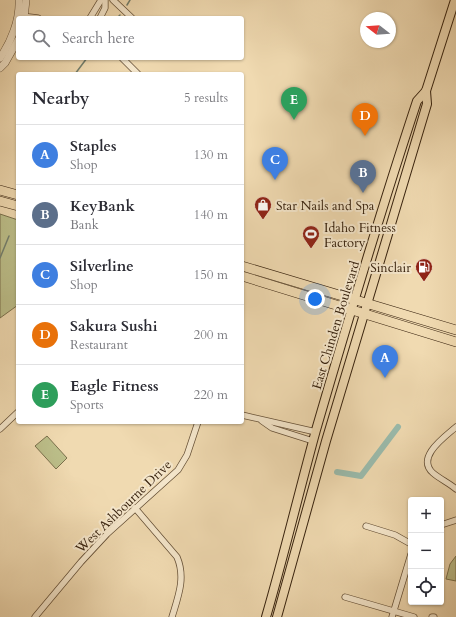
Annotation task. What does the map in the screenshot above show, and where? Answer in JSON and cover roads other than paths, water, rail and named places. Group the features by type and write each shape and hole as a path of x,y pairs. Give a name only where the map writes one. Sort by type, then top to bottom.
{"highway":[{"path":"0,190 16,195"},
{"path":"0,196 8,197 16,195"},
{"path":"0,201 16,205"},
{"path":"244,267 456,330"},
{"path":"244,277 456,342"}],"main road":[{"name":"East Chinden Boulevard","path":"266,617 284,556 313,441 355,300 417,101 426,91 455,0"},
{"path":"277,617 364,314 408,172 427,104 426,91"},
{"path":"408,172 406,158 414,132 410,124"}],"street":[{"path":"19,0 22,16"},
{"path":"22,16 26,0"},
{"path":"91,16 100,0"},
{"path":"101,16 105,8 105,0"},
{"path":"113,0 130,16"},
{"path":"0,58 7,48 16,26"},
{"path":"0,68 5,63 16,44"},
{"path":"124,60 136,72"},
{"path":"0,429 16,414"},
{"path":"244,416 262,421 275,421 316,432"},
{"path":"262,421 272,428 313,441"},
{"name":"West Ashbourne Drive","path":"35,617 81,562 135,508 166,483 178,470 187,455 197,424"},
{"path":"456,427 433,448 429,455 428,461 431,472 456,489"},
{"path":"135,508 177,557 180,565 182,578 172,617"},
{"path":"444,524 456,520"},
{"path":"366,526 395,535 408,542"},
{"path":"392,614 408,563"},
{"path":"345,597 392,614 414,617"}],"waterway":[{"path":"127,5 130,0"},
{"path":"76,72 86,60"},
{"path":"0,258 9,236"},
{"path":"337,472 361,476 398,427"}],"place":[{"name":"Eagle Fitness","path":"294,120"},
{"name":"Sakura Sushi","path":"365,136"},
{"name":"Silverline","path":"275,180"},
{"name":"KeyBank","path":"363,193"},
{"name":"Star Nails and Spa","path":"263,220"},
{"name":"Idaho Fitness Factory","path":"311,249"},
{"name":"Sinclair","path":"424,282"},
{"name":"Staples","path":"385,378"}]}
